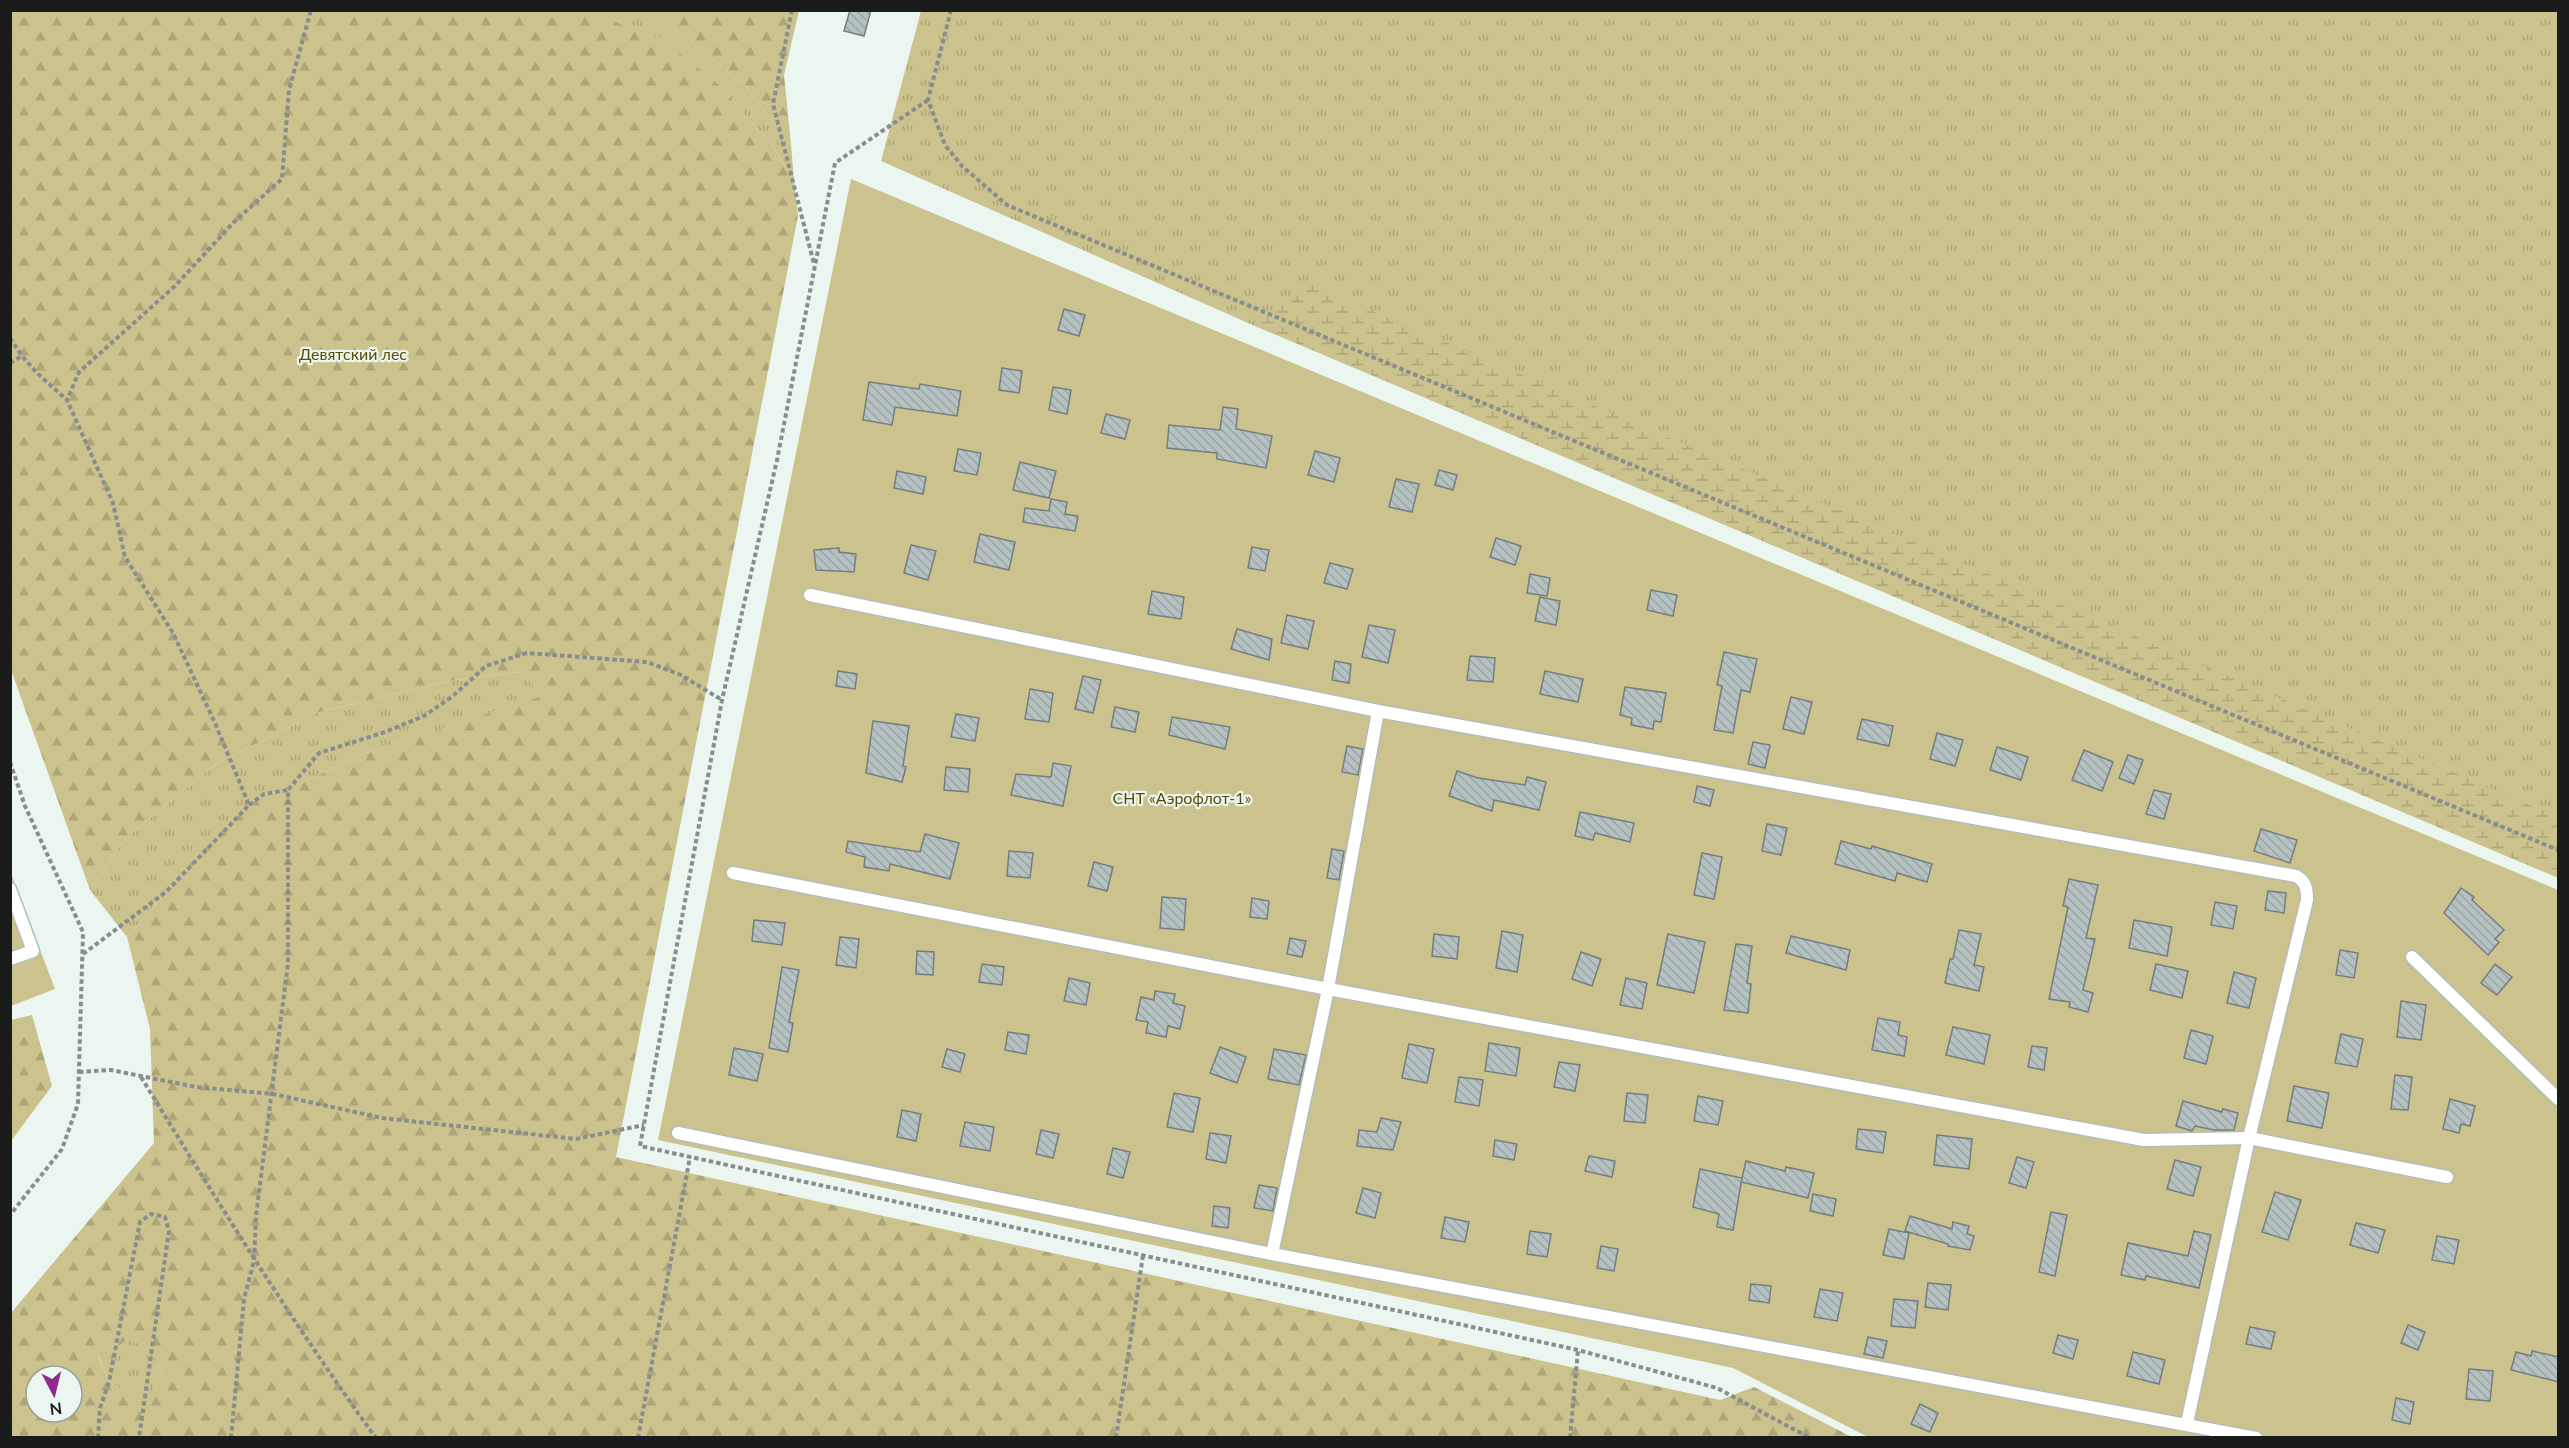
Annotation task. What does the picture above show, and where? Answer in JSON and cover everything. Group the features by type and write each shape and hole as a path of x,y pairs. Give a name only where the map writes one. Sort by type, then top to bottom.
{"lane":[{"path":"810,596 1378,711 2296,876 2303,880 2307,888 2307,900 2249,1138 2187,1423"},
{"path":"1272,1254 1328,988 1378,711"},
{"path":"733,873 1328,988 2144,1140 2249,1138 2447,1177"},
{"path":"10,889 33,951 10,958"},
{"path":"2412,957 2559,1099"},
{"path":"678,1133 1272,1254 2256,1437"}],"path":[{"path":"67,400 79,372 175,286 234,222 282,179 289,90 311,10"},
{"path":"792,10 773,104 815,267"},
{"path":"951,10 928,100 945,145 962,166 1007,205 2559,850"},
{"path":"928,100 835,163 777,460 722,700 640,1146 1578,1350 1717,1389 1810,1437"},
{"path":"10,338 37,373 67,400 113,503 125,557 173,633 216,723 249,805"},
{"path":"10,363 22,356"},
{"path":"231,1437 244,1299 254,1261 256,1216 288,963 288,790 319,753 385,732 424,716 453,696 486,666 527,653 647,662 681,675 722,700"},
{"path":"10,762 25,806 83,932 78,1104 62,1149 10,1215"},
{"path":"83,954 166,892 249,805 264,794 288,790"},
{"path":"79,1072 111,1070 196,1087 273,1094 382,1118 576,1139 644,1125"},
{"path":"140,1076 254,1261 376,1437"},
{"path":"638,1437 690,1156"},
{"path":"98,1437 100,1408 109,1382 140,1222 152,1214 165,1217 169,1231 139,1437"},
{"path":"1116,1437 1143,1255"},
{"path":"1570,1437 1578,1350"}],"green space":[{"name":"Девятский лес","path":"591,10 620,24 659,37 722,87 770,142 794,180 798,216 616,1157 1720,1400 1754,1387 1852,1437 11,1437 11,1313 154,1143 150,1029 127,937 195,858 249,805 264,794 288,790 360,755 545,695 519,672 454,680 316,713 213,766 126,838 90,890 11,670 11,11","holes":["127,1340 150,1347 163,1375 144,1402 109,1382 98,1356 112,1351"]},
{"path":"591,11 654,11 748,89 787,142 791,144 794,180 770,142 722,87 691,63"},
{"path":"654,11 799,11 784,75 791,144 787,142 748,89"},
{"path":"921,11 2558,11 2558,869 1255,326 881,161"},
{"name":"СНТ «Аэрофлот-1»","path":"851,179 2558,890 2558,1437 1868,1437 1733,1368 658,1140"},
{"path":"1309,284 2558,817 2558,878 1255,326"},
{"path":"519,672 546,695 360,755 288,790 264,794 195,858 127,937 90,890 126,838 213,766 316,713 454,680"},
{"path":"10,871 55,989 11,1006 10,1006"},
{"path":"32,1015 52,1086 11,1141 11,1020"},
{"path":"127,1340 150,1346 163,1375 144,1403 109,1382 98,1355 112,1351"}],"building":[{"path":"850,10 871,10 864,36 844,31"},
{"path":"1064,309 1085,315 1079,336 1058,330"},
{"path":"1002,368 1022,371 1019,393 999,390"},
{"path":"869,382 919,389 920,384 961,391 957,416 895,407 892,425 863,420"},
{"path":"1053,387 1071,390 1067,414 1049,410"},
{"path":"1223,407 1238,409 1236,429 1272,436 1266,468 1217,459 1217,453 1167,448 1169,425 1220,430"},
{"path":"1106,414 1130,420 1125,439 1101,433"},
{"path":"958,449 981,453 977,475 954,471"},
{"path":"1315,451 1340,458 1334,482 1308,475"},
{"path":"1020,462 1056,471 1049,498 1013,490"},
{"path":"1439,470 1457,475 1453,490 1435,485"},
{"path":"897,471 926,477 923,494 894,488"},
{"path":"1396,479 1419,484 1412,512 1389,507"},
{"path":"1051,499 1067,502 1065,514 1078,516 1075,531 1023,522 1025,508 1049,511"},
{"path":"980,534 1015,542 1009,570 974,562"},
{"path":"1496,538 1521,546 1515,565 1490,557"},
{"path":"911,545 936,551 928,580 904,573"},
{"path":"1252,547 1269,550 1265,571 1248,568"},
{"path":"839,548 839,552 856,554 854,572 816,570 814,550"},
{"path":"1330,563 1353,569 1347,589 1324,583"},
{"path":"1530,574 1550,578 1547,596 1527,593"},
{"path":"1651,590 1677,595 1673,616 1647,610"},
{"path":"1152,591 1184,597 1181,619 1148,614"},
{"path":"1540,597 1560,601 1556,625 1535,621"},
{"path":"1287,615 1314,621 1308,649 1281,643"},
{"path":"1369,625 1395,630 1388,663 1362,657"},
{"path":"1237,629 1272,639 1269,660 1231,649"},
{"path":"1724,652 1757,659 1750,692 1741,690 1733,733 1714,730 1722,686 1717,685"},
{"path":"1470,656 1495,658 1493,682 1467,680"},
{"path":"1335,661 1351,664 1349,683 1332,680"},
{"path":"838,671 857,674 855,689 836,686"},
{"path":"1545,671 1583,679 1578,702 1540,694"},
{"path":"1083,676 1101,680 1093,713 1075,709"},
{"path":"1625,687 1666,693 1661,722 1654,721 1653,729 1631,725 1632,718 1620,715"},
{"path":"1030,689 1053,693 1049,722 1025,719"},
{"path":"1791,697 1812,702 1804,734 1783,729"},
{"path":"1115,707 1139,712 1135,732 1111,727"},
{"path":"956,714 979,718 975,741 951,737"},
{"path":"1172,717 1230,727 1225,749 1169,735"},
{"path":"1862,719 1893,726 1889,746 1857,739"},
{"path":"873,721 909,726 903,766 906,767 902,782 866,773"},
{"path":"1937,733 1963,740 1955,766 1930,759"},
{"path":"1753,742 1770,745 1765,768 1748,764"},
{"path":"1347,746 1363,749 1358,775 1342,772"},
{"path":"1997,747 2028,757 2021,780 1990,770"},
{"path":"2084,750 2113,762 2102,791 2072,780"},
{"path":"2128,755 2143,760 2134,784 2119,778"},
{"path":"1053,763 1071,766 1063,806 1011,795 1016,774 1051,777"},
{"path":"946,767 970,769 968,792 944,790"},
{"path":"1457,771 1478,778 1525,785 1527,777 1546,782 1539,810 1494,800 1492,811 1449,796"},
{"path":"1697,786 1714,790 1710,806 1694,802"},
{"path":"2154,790 2171,794 2164,819 2146,814"},
{"path":"1580,812 1634,823 1630,842 1595,833 1593,840 1575,836"},
{"path":"1767,824 1787,828 1781,855 1762,851"},
{"path":"2261,829 2297,840 2290,863 2254,851"},
{"path":"925,834 959,843 950,879 890,864 889,871 864,867 865,857 846,852 848,841 920,852"},
{"path":"1841,841 1871,849 1872,846 1932,864 1927,882 1897,873 1895,881 1835,864"},
{"path":"1332,849 1344,851 1339,880 1327,878"},
{"path":"1009,851 1033,853 1030,878 1007,876"},
{"path":"1702,853 1722,857 1714,899 1694,895"},
{"path":"1094,862 1113,867 1107,891 1088,886"},
{"path":"2069,879 2098,885 2086,938 2095,939 2083,990 2093,993 2088,1012 2069,1007 2070,1002 2049,999 2068,907 2063,906"},
{"path":"2461,888 2474,897 2472,900 2504,930 2495,939 2499,942 2488,955 2444,913"},
{"path":"2268,891 2286,893 2284,913 2265,910"},
{"path":"1162,897 1186,899 1184,930 1160,928"},
{"path":"1252,898 1269,901 1267,919 1250,917"},
{"path":"2215,902 2237,906 2233,929 2211,925"},
{"path":"754,920 785,923 782,945 752,941"},
{"path":"2134,920 2172,927 2167,956 2129,948"},
{"path":"1959,930 1981,934 1974,965 1984,967 1979,991 1945,983"},
{"path":"1502,931 1523,935 1517,972 1496,968"},
{"path":"1434,934 1459,937 1457,959 1432,956"},
{"path":"1668,934 1705,942 1694,993 1657,985"},
{"path":"1791,936 1850,950 1846,970 1786,953"},
{"path":"840,937 859,939 856,968 836,965"},
{"path":"1290,938 1306,941 1302,957 1287,954"},
{"path":"1736,944 1752,946 1747,983 1751,984 1748,1013 1724,1010"},
{"path":"2340,950 2358,953 2354,978 2336,975"},
{"path":"917,951 934,952 933,975 916,974"},
{"path":"1581,952 1601,959 1592,986 1572,979"},
{"path":"982,964 1004,967 1002,985 979,982"},
{"path":"2156,964 2188,971 2182,998 2150,990"},
{"path":"2495,964 2512,977 2497,995 2481,983"},
{"path":"782,967 799,970 789,1022 793,1023 788,1052 769,1048"},
{"path":"2234,972 2256,978 2249,1008 2227,1003"},
{"path":"1069,978 1090,983 1086,1005 1064,1001"},
{"path":"1626,978 1647,983 1642,1009 1620,1005"},
{"path":"1155,991 1175,994 1173,1003 1185,1006 1180,1029 1168,1026 1166,1037 1146,1033 1148,1022 1136,1020 1141,997 1154,1000"},
{"path":"2401,1001 2426,1005 2421,1040 2397,1037"},
{"path":"1878,1018 1900,1022 1898,1035 1907,1037 1904,1056 1872,1050"},
{"path":"1953,1027 1990,1035 1984,1064 1946,1055"},
{"path":"2191,1030 2213,1036 2206,1064 2184,1058"},
{"path":"1008,1032 1029,1035 1026,1054 1005,1050"},
{"path":"2341,1034 2363,1039 2357,1067 2335,1063"},
{"path":"1489,1043 1520,1048 1516,1076 1485,1071"},
{"path":"1409,1044 1434,1049 1427,1083 1402,1078"},
{"path":"2032,1046 2047,1048 2044,1070 2028,1067"},
{"path":"1220,1047 1246,1057 1237,1083 1210,1073"},
{"path":"734,1048 763,1054 757,1081 729,1075"},
{"path":"947,1049 965,1054 960,1072 942,1067"},
{"path":"1274,1049 1306,1055 1299,1085 1268,1079"},
{"path":"1559,1062 1580,1065 1575,1091 1554,1087"},
{"path":"2395,1075 2412,1077 2408,1110 2391,1109"},
{"path":"1459,1077 1483,1080 1479,1106 1455,1102"},
{"path":"2294,1086 2329,1093 2322,1128 2287,1121"},
{"path":"1174,1093 1200,1098 1193,1132 1167,1127"},
{"path":"1627,1093 1648,1095 1645,1123 1624,1121"},
{"path":"1698,1096 1723,1101 1718,1125 1694,1121"},
{"path":"2450,1099 2475,1106 2470,1126 2461,1124 2459,1133 2443,1129"},
{"path":"2183,1101 2222,1112 2223,1109 2238,1113 2234,1130 2214,1130 2195,1126 2192,1131 2176,1126"},
{"path":"902,1110 921,1114 916,1141 897,1137"},
{"path":"1381,1118 1401,1122 1393,1150 1357,1146 1359,1130 1377,1132"},
{"path":"965,1122 994,1127 990,1151 960,1146"},
{"path":"1858,1129 1886,1132 1883,1153 1856,1149"},
{"path":"1041,1130 1059,1134 1053,1158 1036,1154"},
{"path":"1210,1133 1231,1136 1226,1163 1206,1159"},
{"path":"1937,1135 1972,1139 1969,1169 1934,1165"},
{"path":"1495,1140 1517,1144 1514,1160 1493,1156"},
{"path":"1113,1148 1130,1152 1123,1178 1107,1174"},
{"path":"1589,1156 1615,1161 1612,1177 1585,1171"},
{"path":"2017,1157 2034,1162 2026,1188 2009,1183"},
{"path":"2175,1160 2201,1167 2193,1196 2167,1189"},
{"path":"1746,1161 1785,1171 1786,1167 1814,1173 1808,1198 1741,1182"},
{"path":"1700,1169 1742,1178 1733,1230 1717,1227 1719,1214 1693,1207"},
{"path":"1259,1185 1277,1188 1273,1211 1254,1208"},
{"path":"1363,1188 1381,1193 1375,1218 1356,1213"},
{"path":"2275,1192 2301,1200 2288,1240 2262,1232"},
{"path":"1813,1194 1836,1199 1833,1216 1810,1211"},
{"path":"1214,1206 1230,1208 1228,1228 1212,1226"},
{"path":"2051,1212 2067,1215 2055,1276 2039,1272"},
{"path":"1910,1216 1952,1229 1953,1222 1969,1226 1967,1234 1974,1236 1970,1250 1948,1246 1948,1244 1905,1231"},
{"path":"1445,1217 1469,1222 1465,1242 1441,1238"},
{"path":"2356,1223 2385,1230 2378,1253 2350,1245"},
{"path":"1889,1229 1909,1233 1904,1259 1883,1255"},
{"path":"1530,1231 1551,1234 1547,1257 1527,1254"},
{"path":"2194,1231 2211,1235 2199,1288 2146,1276 2145,1280 2121,1275 2128,1243 2188,1256"},
{"path":"2437,1236 2459,1240 2454,1264 2432,1260"},
{"path":"1601,1246 1618,1249 1614,1271 1597,1268"},
{"path":"1928,1283 1951,1285 1948,1310 1925,1307"},
{"path":"1751,1284 1771,1286 1769,1303 1749,1300"},
{"path":"1820,1289 1843,1293 1837,1321 1814,1317"},
{"path":"1894,1299 1918,1301 1915,1328 1891,1326"},
{"path":"2408,1325 2425,1332 2418,1350 2401,1343"},
{"path":"2250,1327 2275,1332 2271,1349 2246,1344"},
{"path":"2058,1335 2078,1340 2073,1359 2053,1353"},
{"path":"1868,1337 1887,1341 1883,1358 1864,1354"},
{"path":"2532,1351 2559,1357 2559,1382 2511,1370 2516,1352 2531,1356"},
{"path":"2133,1352 2165,1360 2159,1384 2127,1376"},
{"path":"2469,1369 2493,1371 2490,1401 2466,1399"},
{"path":"2396,1398 2414,1402 2410,1424 2392,1420"},
{"path":"1920,1404 1938,1413 1930,1432 1911,1424"}]}
